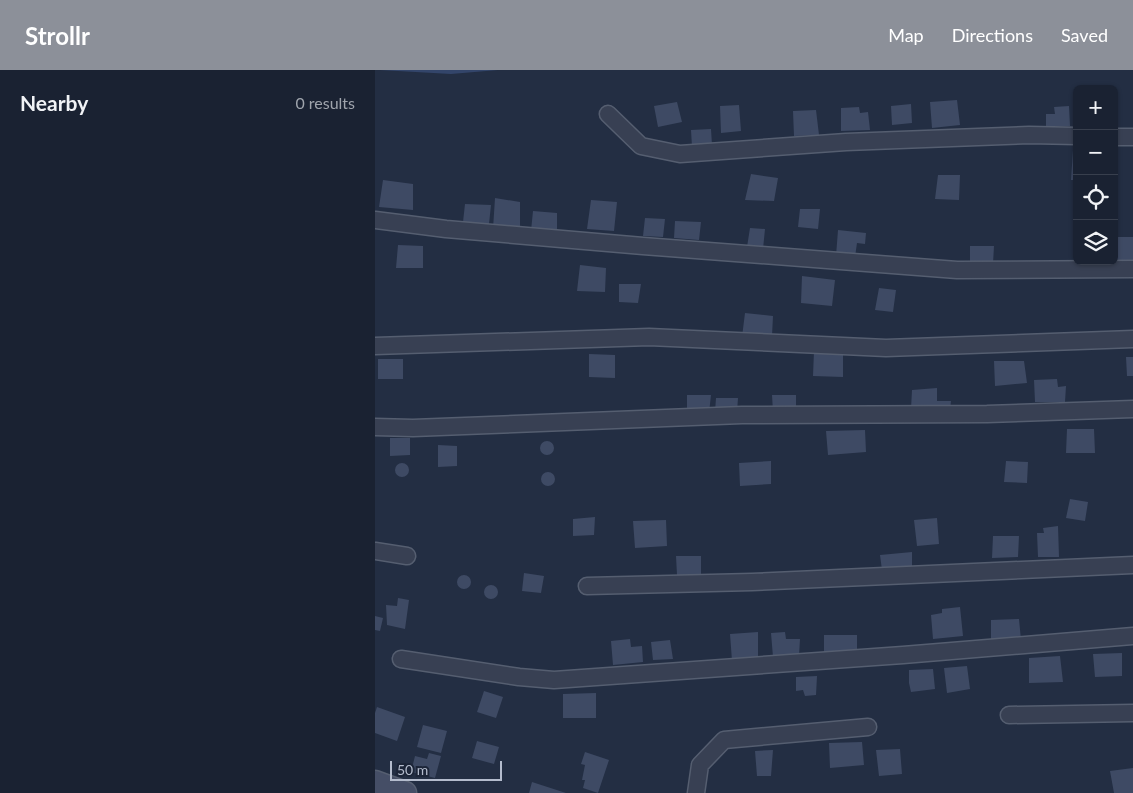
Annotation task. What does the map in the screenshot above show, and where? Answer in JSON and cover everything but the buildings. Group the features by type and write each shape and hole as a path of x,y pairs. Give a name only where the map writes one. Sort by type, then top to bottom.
{"street":[{"path":"608,114 641,146 680,154 846,142 1029,135 1073,136"},
{"path":"1118,137 1133,137"},
{"path":"375,220 446,229 643,246 957,270 1133,269"},
{"path":"375,346 649,337 886,348 1133,340"},
{"path":"375,428 742,415 987,414 1133,409"},
{"path":"375,551 407,556"},
{"path":"587,586 752,582 1133,565"},
{"path":"401,659 519,678 554,680 903,655 1133,636"},
{"path":"1009,715 1133,713"},
{"path":"696,793 700,765 724,740 868,727"},
{"path":"375,782 405,793"}],"water":[{"path":"380,70 498,70 451,74"}]}
